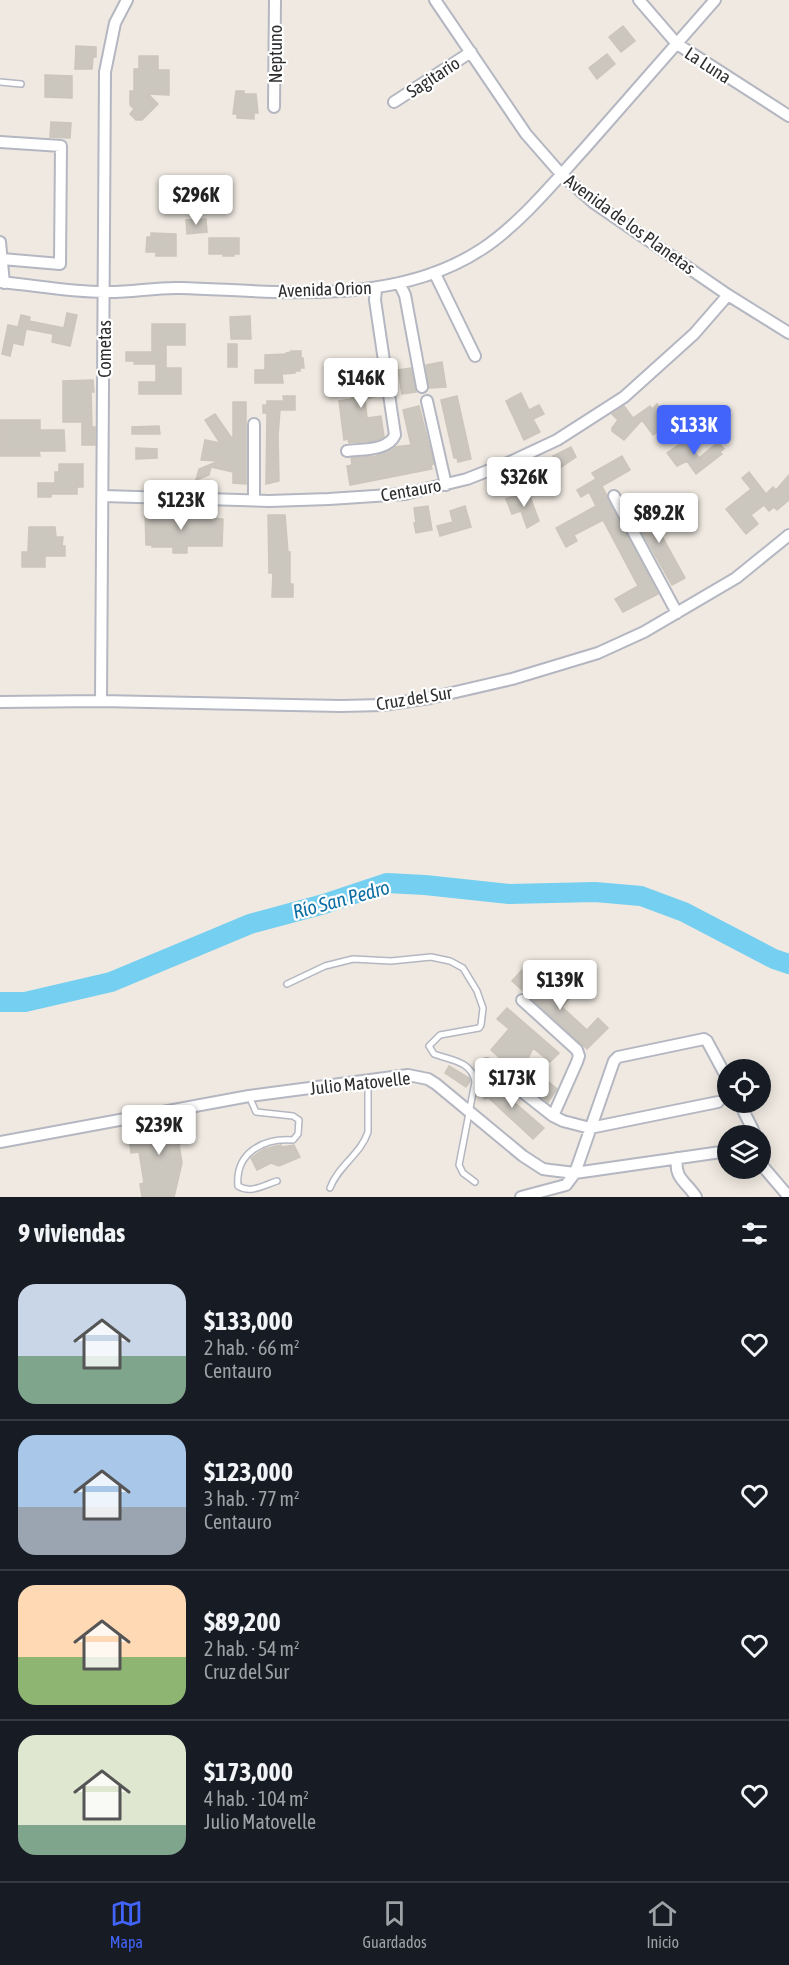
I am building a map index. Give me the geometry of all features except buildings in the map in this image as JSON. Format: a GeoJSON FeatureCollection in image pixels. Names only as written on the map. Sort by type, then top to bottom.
{"type":"FeatureCollection","features":[{"type":"Feature","properties":{"kind":"street","name":"Cometas"},"geometry":{"type":"LineString","coordinates":[[101,701],[105,72],[114,23],[127,0]]}},
{"type":"Feature","properties":{"kind":"street","name":"Neptuno"},"geometry":{"type":"LineString","coordinates":[[274,107],[275,0]]}},
{"type":"Feature","properties":{"kind":"street","name":"Avenida de los Planetas"},"geometry":{"type":"LineString","coordinates":[[435,0],[526,134],[561,174],[594,202],[728,295],[789,333]]}},
{"type":"Feature","properties":{"kind":"street","name":"La Luna"},"geometry":{"type":"LineString","coordinates":[[639,0],[676,44],[789,116]]}},
{"type":"Feature","properties":{"kind":"street","name":"Avenida Orion"},"geometry":{"type":"LineString","coordinates":[[2,282],[104,292],[177,288],[350,291],[376,289],[433,273],[480,250],[502,235],[561,174],[715,0]]}},
{"type":"Feature","properties":{"kind":"street","name":"Sagitario"},"geometry":{"type":"LineString","coordinates":[[394,102],[471,52]]}},
{"type":"Feature","properties":{"kind":"street"},"geometry":{"type":"LineString","coordinates":[[0,142],[61,146],[60,264],[2,259]]}},
{"type":"Feature","properties":{"kind":"street"},"geometry":{"type":"LineString","coordinates":[[0,242],[2,282]]}},
{"type":"Feature","properties":{"kind":"street"},"geometry":{"type":"LineString","coordinates":[[433,273],[438,278],[476,356]]}},
{"type":"Feature","properties":{"kind":"street"},"geometry":{"type":"LineString","coordinates":[[399,284],[405,295],[422,387]]}},
{"type":"Feature","properties":{"kind":"street"},"geometry":{"type":"LineString","coordinates":[[347,451],[384,446],[392,441],[395,435],[375,300],[376,289]]}},
{"type":"Feature","properties":{"kind":"street","name":"Centauro"},"geometry":{"type":"LineString","coordinates":[[104,496],[254,500],[369,497],[405,494],[446,484],[510,462],[557,440],[624,397],[694,334],[728,295]]}},
{"type":"Feature","properties":{"kind":"street"},"geometry":{"type":"LineString","coordinates":[[427,401],[446,484]]}},
{"type":"Feature","properties":{"kind":"street"},"geometry":{"type":"LineString","coordinates":[[254,424],[254,500]]}},
{"type":"Feature","properties":{"kind":"street"},"geometry":{"type":"LineString","coordinates":[[614,496],[677,613]]}},
{"type":"Feature","properties":{"kind":"street","name":"Cruz del Sur"},"geometry":{"type":"LineString","coordinates":[[0,702],[101,701],[341,706],[383,705],[430,698],[512,679],[598,653],[644,632],[736,578],[789,535]]}},
{"type":"Feature","properties":{"kind":"street"},"geometry":{"type":"LineString","coordinates":[[522,1000],[577,1050],[579,1056],[553,1116]]}},
{"type":"Feature","properties":{"kind":"street"},"geometry":{"type":"LineString","coordinates":[[521,1197],[566,1185],[574,1173],[614,1061],[618,1057],[704,1039],[717,1060]]}},
{"type":"Feature","properties":{"kind":"street"},"geometry":{"type":"LineString","coordinates":[[487,1064],[553,1116],[590,1128],[717,1102]]}},
{"type":"Feature","properties":{"kind":"street","name":"Julio Matovelle"},"geometry":{"type":"LineString","coordinates":[[0,1142],[249,1096],[408,1075],[428,1079],[470,1110],[523,1156],[543,1169],[574,1173],[717,1153]]}},
{"type":"Feature","properties":{"kind":"street"},"geometry":{"type":"LineString","coordinates":[[677,1158],[676,1168],[680,1179],[696,1197]]}},
{"type":"Feature","properties":{"kind":"street"},"geometry":{"type":"LineString","coordinates":[[771,1176],[789,1197]]}},
{"type":"Feature","properties":{"kind":"lane"},"geometry":{"type":"LineString","coordinates":[[0,82],[21,84]]}},
{"type":"Feature","properties":{"kind":"lane"},"geometry":{"type":"LineString","coordinates":[[287,984],[325,966],[353,958],[391,961],[431,957],[450,961],[464,968],[473,982],[483,1008],[482,1024],[479,1028],[440,1035],[429,1046],[434,1054],[459,1062],[470,1069],[474,1075],[475,1082],[459,1165],[462,1173],[475,1182]]}},
{"type":"Feature","properties":{"kind":"lane"},"geometry":{"type":"LineString","coordinates":[[330,1188],[340,1168],[366,1139],[368,1080]]}},
{"type":"Feature","properties":{"kind":"lane"},"geometry":{"type":"LineString","coordinates":[[249,1096],[256,1112],[293,1116],[299,1120],[298,1134],[294,1140],[268,1142],[245,1156],[240,1166],[238,1186],[243,1189],[252,1190],[277,1181]]}},
{"type":"Feature","properties":{"kind":"waterway","name":"Río San Pedro"},"geometry":{"type":"LineString","coordinates":[[0,1002],[25,1002],[111,982],[250,924],[324,904],[387,883],[509,894],[595,892],[641,896],[684,912],[774,959],[789,964]]}}]}
